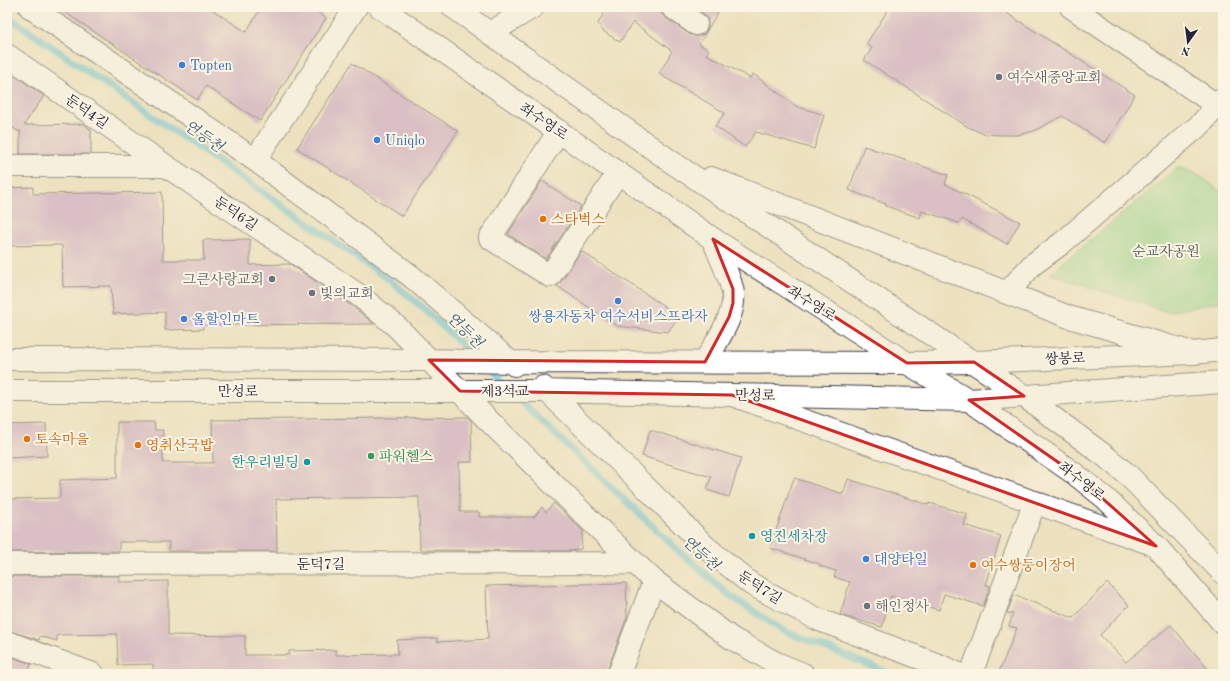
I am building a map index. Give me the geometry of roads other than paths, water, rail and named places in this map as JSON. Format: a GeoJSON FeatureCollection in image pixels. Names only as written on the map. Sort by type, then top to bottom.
{"type":"FeatureCollection","features":[{"type":"Feature","properties":{"kind":"street","name":"둔덕7길"},"geometry":{"type":"LineString","coordinates":[[30,7],[254,160],[411,276],[502,361],[544,392],[706,548],[751,584],[817,619],[959,674]]}},
{"type":"Feature","properties":{"kind":"street"},"geometry":{"type":"LineString","coordinates":[[254,160],[356,7]]}},
{"type":"Feature","properties":{"kind":"street","name":"좌수영로"},"geometry":{"type":"LineString","coordinates":[[380,7],[713,239],[907,363],[969,400],[1081,478],[1105,498],[1156,546],[1223,623]]}},
{"type":"Feature","properties":{"kind":"street"},"geometry":{"type":"LineString","coordinates":[[453,7],[673,163],[1024,396],[1105,456],[1128,475],[1223,573]]}},
{"type":"Feature","properties":{"kind":"street"},"geometry":{"type":"LineString","coordinates":[[490,33],[533,7]]}},
{"type":"Feature","properties":{"kind":"street"},"geometry":{"type":"LineString","coordinates":[[672,7],[696,24]]}},
{"type":"Feature","properties":{"kind":"street"},"geometry":{"type":"LineString","coordinates":[[1007,293],[1032,265],[1062,243],[1200,125],[1220,102],[1071,7]]}},
{"type":"Feature","properties":{"kind":"street","name":"둔덕4길"},"geometry":{"type":"LineString","coordinates":[[7,55],[166,166]]}},
{"type":"Feature","properties":{"kind":"street"},"geometry":{"type":"LineString","coordinates":[[559,131],[490,238],[550,276],[618,173]]}},
{"type":"Feature","properties":{"kind":"street"},"geometry":{"type":"LineString","coordinates":[[673,163],[1069,317],[1193,353]]}},
{"type":"Feature","properties":{"kind":"street"},"geometry":{"type":"LineString","coordinates":[[7,166],[166,166]]}},
{"type":"Feature","properties":{"kind":"street","name":"둔덕6길"},"geometry":{"type":"LineString","coordinates":[[166,166],[360,296],[396,326],[429,360]]}},
{"type":"Feature","properties":{"kind":"street"},"geometry":{"type":"LineString","coordinates":[[705,362],[729,317],[733,303],[732,289],[713,239]]}},
{"type":"Feature","properties":{"kind":"street","name":"쌍봉로"},"geometry":{"type":"LineString","coordinates":[[907,363],[974,362],[1193,353],[1223,350]]}},
{"type":"Feature","properties":{"kind":"street"},"geometry":{"type":"LineString","coordinates":[[7,360],[429,360],[907,363]]}},
{"type":"Feature","properties":{"kind":"street"},"geometry":{"type":"LineString","coordinates":[[429,360],[464,391],[654,581],[730,638],[776,663],[803,674]]}},
{"type":"Feature","properties":{"kind":"street"},"geometry":{"type":"LineString","coordinates":[[969,400],[1223,382]]}},
{"type":"Feature","properties":{"kind":"street","name":"만성로"},"geometry":{"type":"LineString","coordinates":[[7,391],[464,391]]}},
{"type":"Feature","properties":{"kind":"street","name":"제3석교"},"geometry":{"type":"LineString","coordinates":[[464,391],[544,392]]}},
{"type":"Feature","properties":{"kind":"street","name":"만성로"},"geometry":{"type":"LineString","coordinates":[[544,392],[969,400]]}},
{"type":"Feature","properties":{"kind":"street"},"geometry":{"type":"LineString","coordinates":[[732,395],[1156,546]]}},
{"type":"Feature","properties":{"kind":"street"},"geometry":{"type":"LineString","coordinates":[[971,674],[1035,502]]}},
{"type":"Feature","properties":{"kind":"street","name":"둔덕7길"},"geometry":{"type":"LineString","coordinates":[[7,564],[635,563]]}},
{"type":"Feature","properties":{"kind":"street"},"geometry":{"type":"LineString","coordinates":[[619,674],[654,581]]}},
{"type":"Feature","properties":{"kind":"street"},"geometry":{"type":"LineString","coordinates":[[7,642],[93,674]]}},
{"type":"Feature","properties":{"kind":"waterway","name":"연등천"},"geometry":{"type":"LineString","coordinates":[[7,16],[386,277],[422,307],[473,355]]}},
{"type":"Feature","properties":{"kind":"waterway","name":"연등천"},"geometry":{"type":"LineString","coordinates":[[485,367],[505,386]]}},
{"type":"Feature","properties":{"kind":"waterway","name":"연등천"},"geometry":{"type":"LineString","coordinates":[[515,396],[682,554],[728,594],[782,630],[891,674]]}},
{"type":"Feature","properties":{"kind":"place","name":"Topten"},"geometry":{"type":"Point","coordinates":[182,65]}},
{"type":"Feature","properties":{"kind":"place","name":"여수새중앙교회"},"geometry":{"type":"Point","coordinates":[999,77]}},
{"type":"Feature","properties":{"kind":"place","name":"Uniqlo"},"geometry":{"type":"Point","coordinates":[377,140]}},
{"type":"Feature","properties":{"kind":"place","name":"스타벅스"},"geometry":{"type":"Point","coordinates":[543,219]}},
{"type":"Feature","properties":{"kind":"place","name":"그큰사랑교회"},"geometry":{"type":"Point","coordinates":[272,279]}},
{"type":"Feature","properties":{"kind":"place","name":"빛의교회"},"geometry":{"type":"Point","coordinates":[312,293]}},
{"type":"Feature","properties":{"kind":"place","name":"쌍용자동차 여수서비스프라자"},"geometry":{"type":"Point","coordinates":[618,301]}},
{"type":"Feature","properties":{"kind":"place","name":"올할인마트"},"geometry":{"type":"Point","coordinates":[184,319]}},
{"type":"Feature","properties":{"kind":"place","name":"토속마을"},"geometry":{"type":"Point","coordinates":[27,439]}},
{"type":"Feature","properties":{"kind":"place","name":"영취산국밥"},"geometry":{"type":"Point","coordinates":[138,445]}},
{"type":"Feature","properties":{"kind":"place","name":"파워헬스"},"geometry":{"type":"Point","coordinates":[371,456]}},
{"type":"Feature","properties":{"kind":"place","name":"한우리빌딩"},"geometry":{"type":"Point","coordinates":[307,462]}},
{"type":"Feature","properties":{"kind":"place","name":"영진세차장"},"geometry":{"type":"Point","coordinates":[752,536]}},
{"type":"Feature","properties":{"kind":"place","name":"대양타일"},"geometry":{"type":"Point","coordinates":[866,559]}},
{"type":"Feature","properties":{"kind":"place","name":"여수쌍둥이장어"},"geometry":{"type":"Point","coordinates":[973,565]}},
{"type":"Feature","properties":{"kind":"place","name":"해인정사"},"geometry":{"type":"Point","coordinates":[867,606]}},
{"type":"Feature","properties":{"kind":"park label","name":"순교자공원"},"geometry":{"type":"Point","coordinates":[1166,251]}}]}
